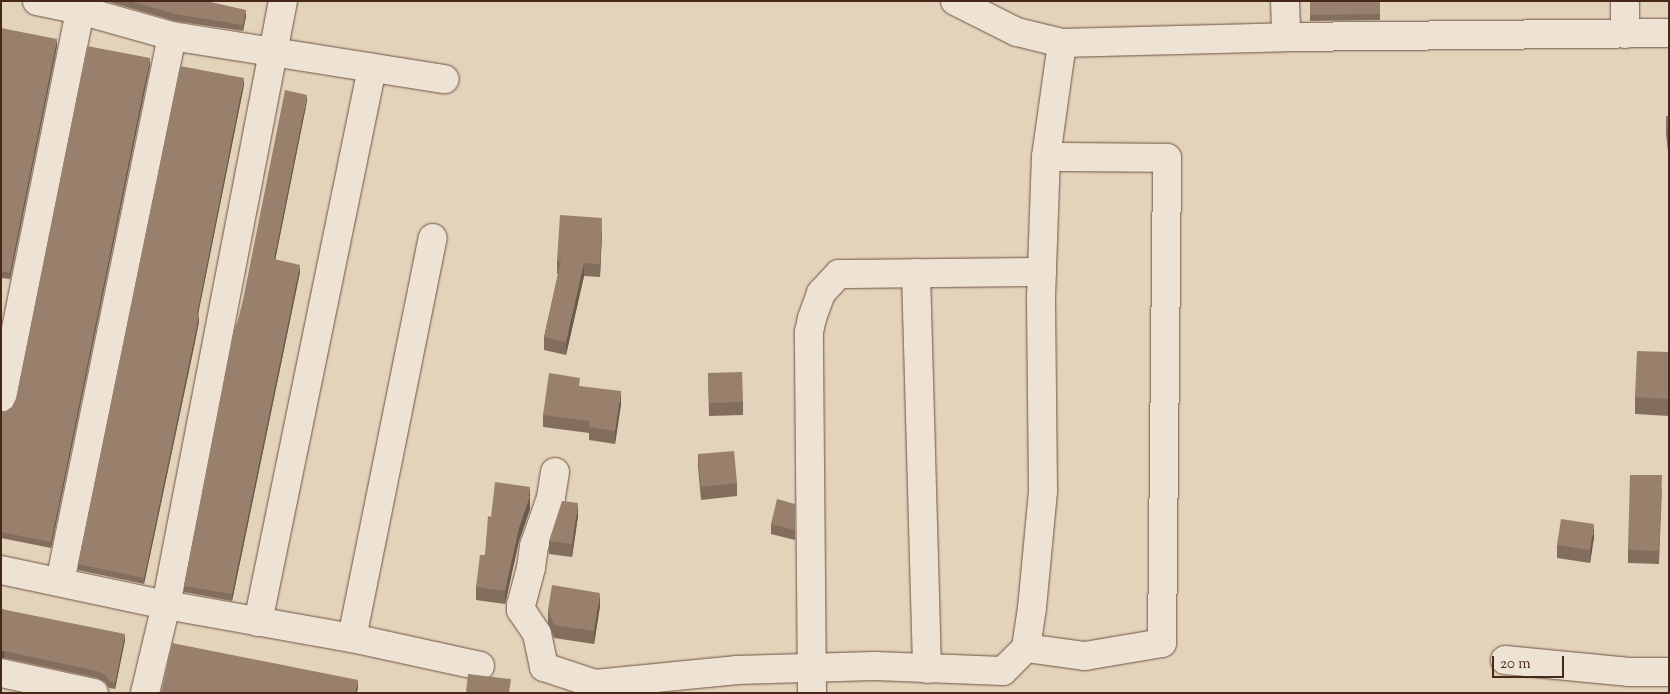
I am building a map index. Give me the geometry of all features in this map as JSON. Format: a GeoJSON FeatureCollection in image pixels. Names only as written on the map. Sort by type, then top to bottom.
{"type":"FeatureCollection","features":[{"type":"Feature","properties":{"kind":"street"},"geometry":{"type":"LineString","coordinates":[[37,1],[80,10],[172,36],[444,79]]}},
{"type":"Feature","properties":{"kind":"street"},"geometry":{"type":"LineString","coordinates":[[145,693],[166,605],[271,52],[283,1]]}},
{"type":"Feature","properties":{"kind":"street"},"geometry":{"type":"LineString","coordinates":[[955,1],[1017,32],[1062,43],[1286,37],[1669,33]]}},
{"type":"Feature","properties":{"kind":"street"},"geometry":{"type":"LineString","coordinates":[[1285,1],[1286,37]]}},
{"type":"Feature","properties":{"kind":"street"},"geometry":{"type":"LineString","coordinates":[[1624,1],[1625,34]]}},
{"type":"Feature","properties":{"kind":"street"},"geometry":{"type":"LineString","coordinates":[[1,402],[12,304],[80,10]]}},
{"type":"Feature","properties":{"kind":"street"},"geometry":{"type":"LineString","coordinates":[[60,582],[172,36]]}},
{"type":"Feature","properties":{"kind":"street"},"geometry":{"type":"LineString","coordinates":[[554,472],[551,498],[534,546],[521,610],[537,634],[544,667],[595,688],[703,682],[811,680],[875,666],[1003,671],[1026,648],[1032,608],[1043,491],[1042,272],[1046,156],[1062,43]]}},
{"type":"Feature","properties":{"kind":"street"},"geometry":{"type":"LineString","coordinates":[[258,622],[372,68]]}},
{"type":"Feature","properties":{"kind":"street"},"geometry":{"type":"LineString","coordinates":[[1026,648],[1085,656],[1162,643],[1167,158],[1046,156]]}},
{"type":"Feature","properties":{"kind":"street"},"geometry":{"type":"LineString","coordinates":[[352,638],[433,238]]}},
{"type":"Feature","properties":{"kind":"street"},"geometry":{"type":"LineString","coordinates":[[811,680],[809,332],[821,294],[839,274],[1042,272]]}},
{"type":"Feature","properties":{"kind":"street"},"geometry":{"type":"LineString","coordinates":[[916,273],[927,668]]}},
{"type":"Feature","properties":{"kind":"street"},"geometry":{"type":"LineString","coordinates":[[1,570],[166,605],[352,638],[480,666]]}},
{"type":"Feature","properties":{"kind":"street"},"geometry":{"type":"LineString","coordinates":[[1505,660],[1629,672],[1669,672]]}},
{"type":"Feature","properties":{"kind":"street"},"geometry":{"type":"LineString","coordinates":[[1,673],[94,693]]}},
{"type":"Feature","properties":{"kind":"building"},"geometry":{"type":"Polygon","coordinates":[[[130,1],[206,1],[246,10],[243,25],[175,14],[130,1]]]}},
{"type":"Feature","properties":{"kind":"building"},"geometry":{"type":"Polygon","coordinates":[[[1310,1],[1380,1],[1380,14],[1310,15],[1310,1]]]}},
{"type":"Feature","properties":{"kind":"building"},"geometry":{"type":"Polygon","coordinates":[[[1,28],[57,39],[10,273],[1,271],[1,28]]]}},
{"type":"Feature","properties":{"kind":"building"},"geometry":{"type":"Polygon","coordinates":[[[87,46],[150,58],[51,542],[1,532],[1,411],[6,411],[12,407],[16,399],[87,46]]]}},
{"type":"Feature","properties":{"kind":"building"},"geometry":{"type":"Polygon","coordinates":[[[180,66],[244,78],[197,314],[199,314],[195,335],[144,578],[78,564],[180,66]]]}},
{"type":"Feature","properties":{"kind":"building"},"geometry":{"type":"Polygon","coordinates":[[[285,90],[307,95],[274,259],[300,265],[232,594],[184,586],[235,324],[237,324],[243,300],[285,90]]]}},
{"type":"Feature","properties":{"kind":"building"},"geometry":{"type":"Polygon","coordinates":[[[1666,116],[1669,116],[1669,142],[1666,116]]]}},
{"type":"Feature","properties":{"kind":"building"},"geometry":{"type":"Polygon","coordinates":[[[560,215],[602,218],[600,264],[584,263],[566,342],[544,337],[561,261],[557,261],[560,215]]]}},
{"type":"Feature","properties":{"kind":"building"},"geometry":{"type":"Polygon","coordinates":[[[1637,351],[1669,352],[1669,399],[1635,397],[1637,351]]]}},
{"type":"Feature","properties":{"kind":"building"},"geometry":{"type":"Polygon","coordinates":[[[742,372],[743,402],[709,403],[708,373],[742,372]]]}},
{"type":"Feature","properties":{"kind":"building"},"geometry":{"type":"Polygon","coordinates":[[[549,373],[580,378],[579,386],[621,391],[615,431],[589,427],[590,421],[543,415],[549,373]]]}},
{"type":"Feature","properties":{"kind":"building"},"geometry":{"type":"Polygon","coordinates":[[[734,451],[737,483],[701,487],[698,454],[734,451]]]}},
{"type":"Feature","properties":{"kind":"building"},"geometry":{"type":"Polygon","coordinates":[[[1630,475],[1662,475],[1659,551],[1628,550],[1630,475]]]}},
{"type":"Feature","properties":{"kind":"building"},"geometry":{"type":"Polygon","coordinates":[[[495,482],[530,487],[528,496],[530,496],[519,528],[505,591],[476,587],[480,555],[485,555],[488,516],[491,517],[495,482]]]}},
{"type":"Feature","properties":{"kind":"building"},"geometry":{"type":"Polygon","coordinates":[[[777,499],[795,504],[795,530],[771,524],[777,499]]]}},
{"type":"Feature","properties":{"kind":"building"},"geometry":{"type":"Polygon","coordinates":[[[562,501],[578,503],[572,544],[549,541],[562,501]]]}},
{"type":"Feature","properties":{"kind":"building"},"geometry":{"type":"Polygon","coordinates":[[[1561,519],[1594,524],[1590,550],[1557,545],[1561,519]]]}},
{"type":"Feature","properties":{"kind":"building"},"geometry":{"type":"Polygon","coordinates":[[[552,585],[600,593],[594,631],[554,625],[548,610],[552,585]]]}},
{"type":"Feature","properties":{"kind":"building"},"geometry":{"type":"Polygon","coordinates":[[[1,609],[125,634],[115,683],[109,681],[105,675],[97,671],[4,651],[1,652],[1,609]]]}},
{"type":"Feature","properties":{"kind":"building"},"geometry":{"type":"Polygon","coordinates":[[[172,643],[358,680],[355,693],[161,693],[172,643]]]}},
{"type":"Feature","properties":{"kind":"building"},"geometry":{"type":"Polygon","coordinates":[[[468,674],[511,679],[509,693],[466,693],[468,674]]]}}]}
